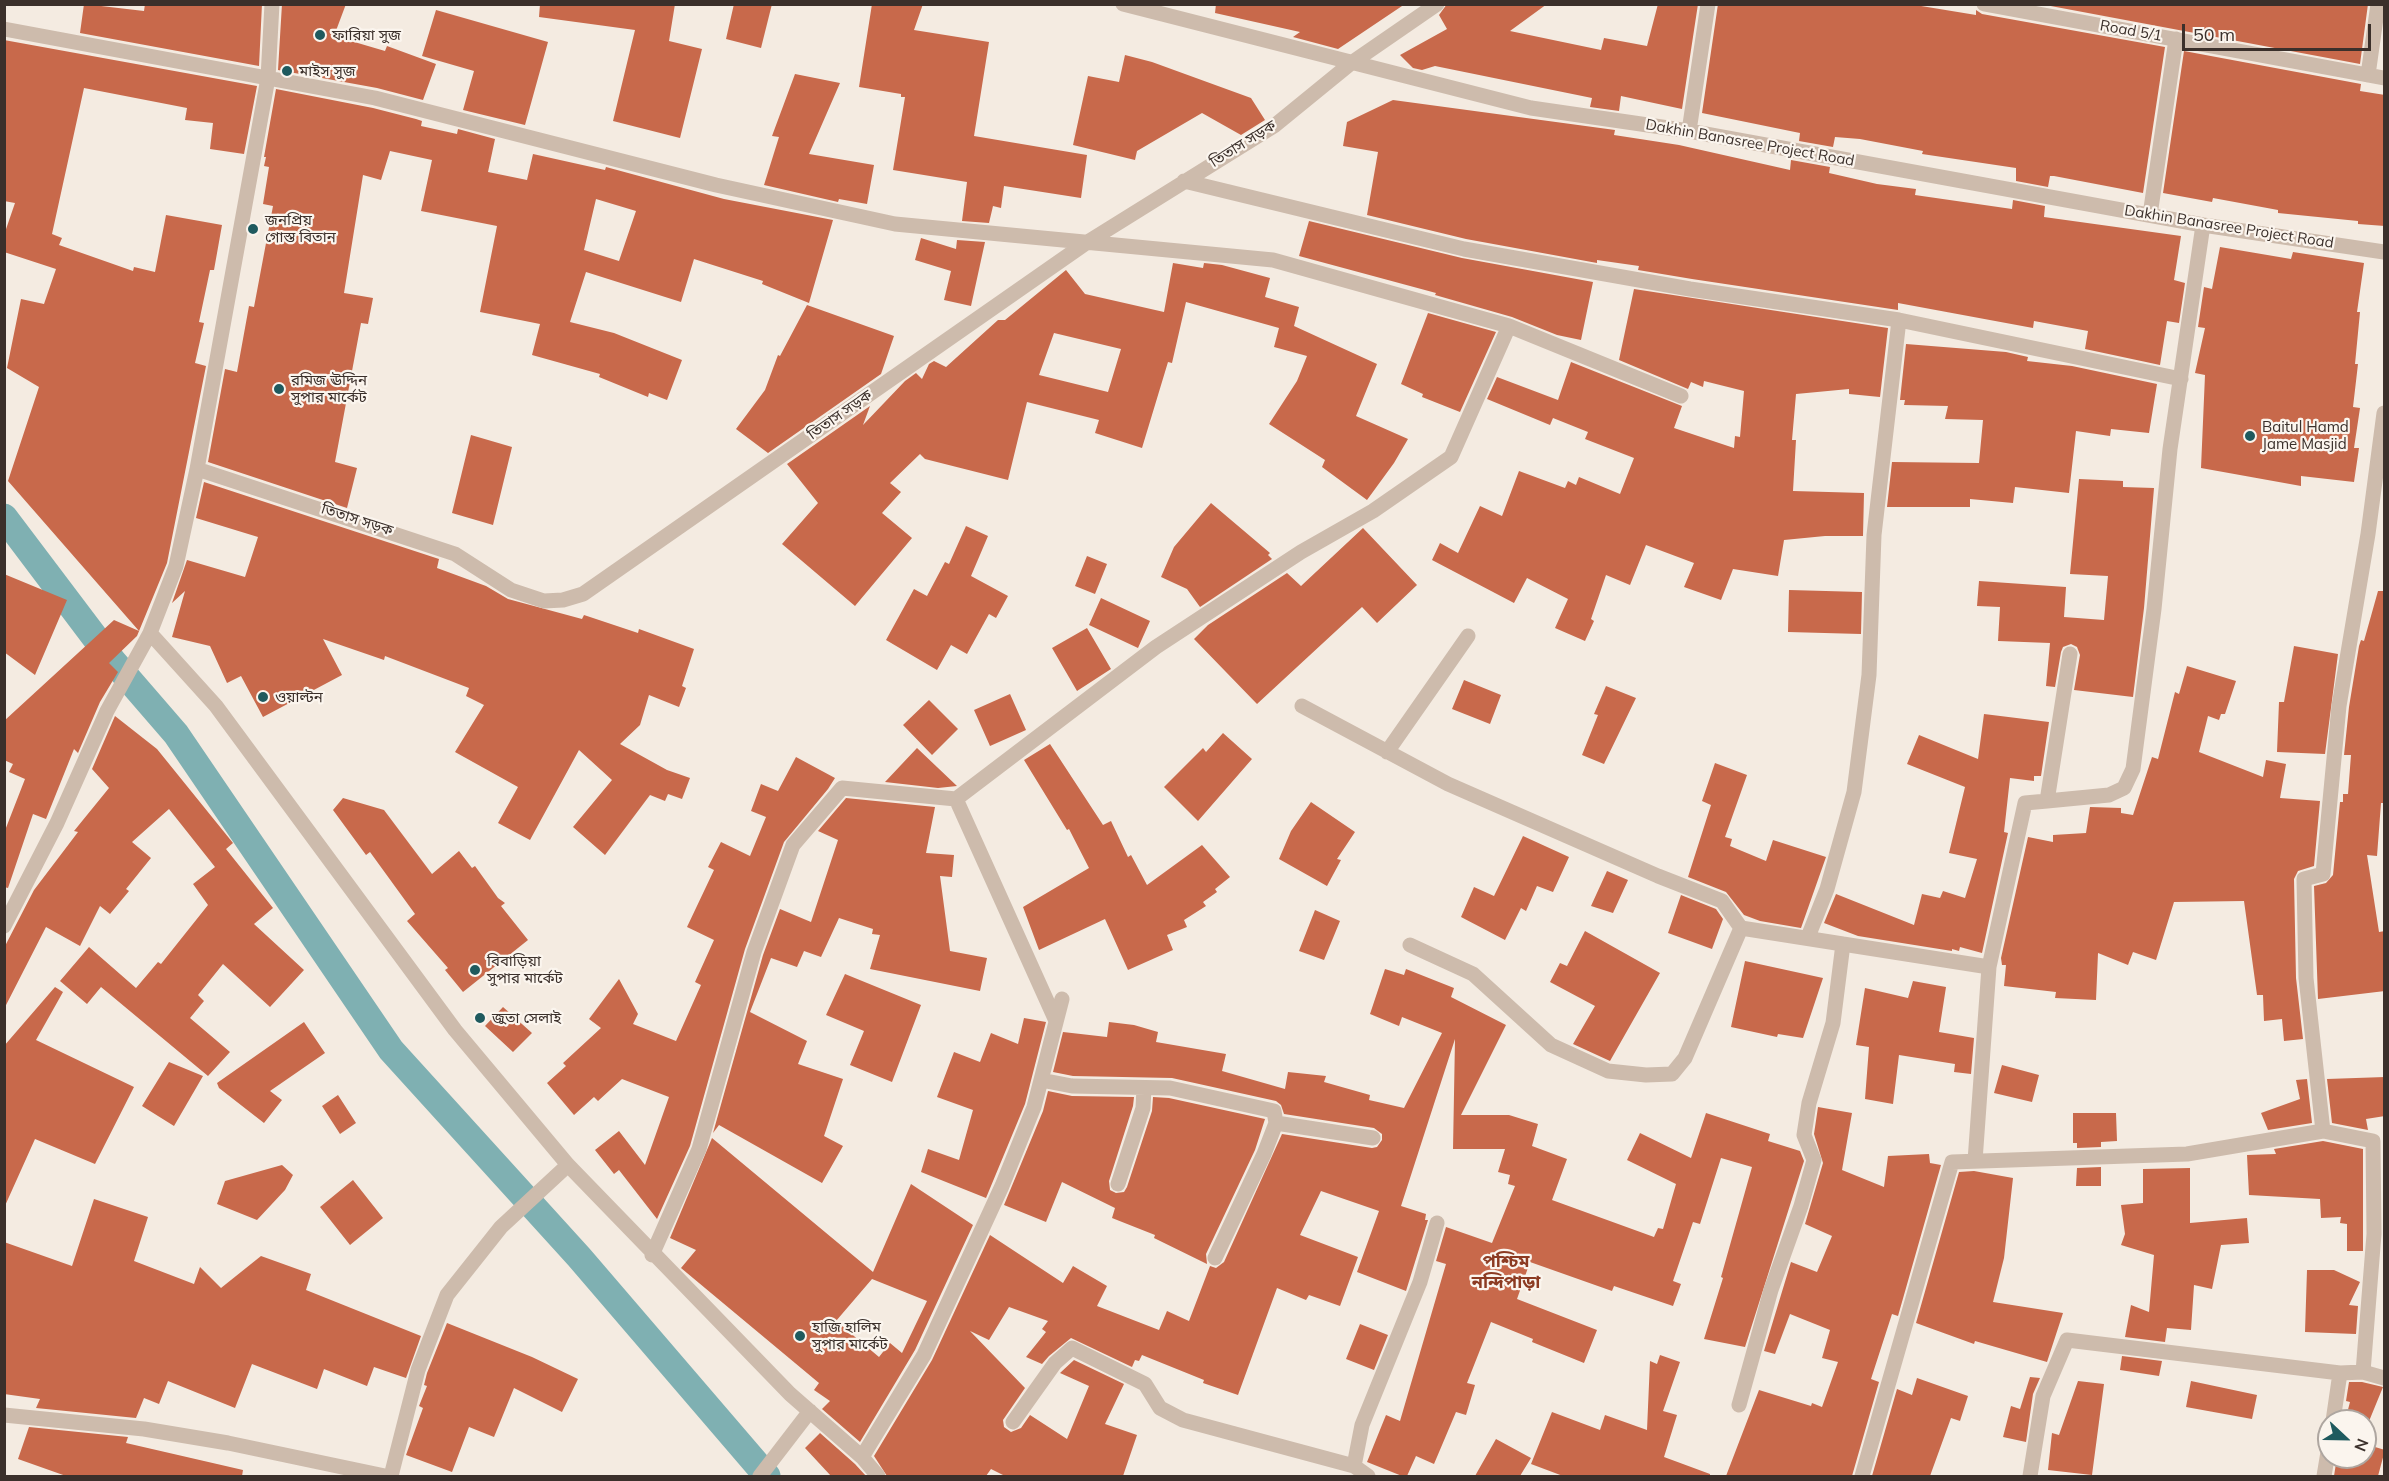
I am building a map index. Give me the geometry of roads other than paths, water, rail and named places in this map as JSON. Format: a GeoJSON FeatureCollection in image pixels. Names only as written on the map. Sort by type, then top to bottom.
{"type":"FeatureCollection","features":[{"type":"Feature","properties":{"kind":"street"},"geometry":{"type":"LineString","coordinates":[[7,918],[57,823],[107,711],[150,633],[176,566],[197,469],[268,78],[272,4]]}},
{"type":"Feature","properties":{"kind":"street","name":"Dakhin Banasree Project Road"},"geometry":{"type":"LineString","coordinates":[[1123,4],[1350,64],[1531,108],[1689,131],[2204,225],[2385,252]]}},
{"type":"Feature","properties":{"kind":"street","name":"তিতাস সড়ক"},"geometry":{"type":"LineString","coordinates":[[197,469],[455,554],[511,590],[544,601],[563,600],[583,594],[1086,243],[1274,126],[1350,64],[1437,4]]}},
{"type":"Feature","properties":{"kind":"street"},"geometry":{"type":"LineString","coordinates":[[1689,131],[1708,4]]}},
{"type":"Feature","properties":{"kind":"street","name":"Road 5/1"},"geometry":{"type":"LineString","coordinates":[[1984,4],[2029,8],[2176,39],[2385,78]]}},
{"type":"Feature","properties":{"kind":"street"},"geometry":{"type":"LineString","coordinates":[[2368,75],[2378,4]]}},
{"type":"Feature","properties":{"kind":"street"},"geometry":{"type":"LineString","coordinates":[[4,29],[418,108],[716,185],[895,224],[1273,260],[1509,326],[1681,396]]}},
{"type":"Feature","properties":{"kind":"street"},"geometry":{"type":"LineString","coordinates":[[2150,215],[2176,39]]}},
{"type":"Feature","properties":{"kind":"street"},"geometry":{"type":"LineString","coordinates":[[1184,181],[1464,249],[1690,289],[1899,320],[2181,379]]}},
{"type":"Feature","properties":{"kind":"street"},"geometry":{"type":"LineString","coordinates":[[1975,1161],[1989,967],[2025,803],[2109,795],[2124,788],[2133,769],[2154,609],[2170,449],[2204,225]]}},
{"type":"Feature","properties":{"kind":"street"},"geometry":{"type":"LineString","coordinates":[[1808,937],[1827,889],[1854,792],[1869,675],[1874,535],[1899,320]]}},
{"type":"Feature","properties":{"kind":"street"},"geometry":{"type":"LineString","coordinates":[[652,1255],[699,1149],[754,952],[794,845],[838,790],[842,788],[956,799],[1156,647],[1301,552],[1373,511],[1451,457],[1509,326]]}},
{"type":"Feature","properties":{"kind":"street"},"geometry":{"type":"LineString","coordinates":[[2323,1131],[2306,978],[2304,879],[2323,874],[2339,706],[2368,534],[2385,413]]}},
{"type":"Feature","properties":{"kind":"street"},"geometry":{"type":"LineString","coordinates":[[150,633],[216,706],[455,1030],[568,1165],[652,1255],[810,1411],[862,1457],[878,1476]]}},
{"type":"Feature","properties":{"kind":"street"},"geometry":{"type":"LineString","coordinates":[[1387,752],[1468,636]]}},
{"type":"Feature","properties":{"kind":"street"},"geometry":{"type":"LineString","coordinates":[[2047,801],[2070,654]]}},
{"type":"Feature","properties":{"kind":"street"},"geometry":{"type":"LineString","coordinates":[[1302,706],[1448,784],[1658,876],[1722,901],[1741,928],[1989,967]]}},
{"type":"Feature","properties":{"kind":"street"},"geometry":{"type":"LineString","coordinates":[[956,799],[1056,1021]]}},
{"type":"Feature","properties":{"kind":"street"},"geometry":{"type":"LineString","coordinates":[[1410,945],[1473,974],[1551,1045],[1608,1071],[1646,1075],[1672,1074],[1685,1058],[1741,928]]}},
{"type":"Feature","properties":{"kind":"street"},"geometry":{"type":"LineString","coordinates":[[1739,1405],[1771,1290],[1802,1206],[1814,1160],[1804,1136],[1809,1103],[1833,1023],[1843,944]]}},
{"type":"Feature","properties":{"kind":"street"},"geometry":{"type":"LineString","coordinates":[[862,1457],[924,1355],[1002,1186],[1034,1107],[1062,999]]}},
{"type":"Feature","properties":{"kind":"street"},"geometry":{"type":"LineString","coordinates":[[1041,1080],[1072,1086],[1170,1088],[1274,1111],[1276,1123],[1264,1154],[1215,1258]]}},
{"type":"Feature","properties":{"kind":"street"},"geometry":{"type":"LineString","coordinates":[[1118,1184],[1143,1108],[1144,1088]]}},
{"type":"Feature","properties":{"kind":"street"},"geometry":{"type":"LineString","coordinates":[[1276,1123],[1373,1138]]}},
{"type":"Feature","properties":{"kind":"street"},"geometry":{"type":"LineString","coordinates":[[1862,1476],[1952,1162],[2187,1154],[2323,1131],[2373,1141],[2379,1233],[2363,1372]]}},
{"type":"Feature","properties":{"kind":"street"},"geometry":{"type":"LineString","coordinates":[[391,1476],[418,1370],[447,1295],[501,1227],[568,1165]]}},
{"type":"Feature","properties":{"kind":"street"},"geometry":{"type":"LineString","coordinates":[[1354,1466],[1362,1425],[1420,1282],[1437,1223]]}},
{"type":"Feature","properties":{"kind":"street"},"geometry":{"type":"LineString","coordinates":[[2030,1476],[2043,1396],[2067,1340],[2340,1373],[2363,1372],[2385,1378]]}},
{"type":"Feature","properties":{"kind":"street"},"geometry":{"type":"LineString","coordinates":[[1013,1422],[1055,1363],[1072,1348],[1145,1384],[1160,1408],[1183,1420],[1354,1466],[1368,1476]]}},
{"type":"Feature","properties":{"kind":"street"},"geometry":{"type":"LineString","coordinates":[[2335,1409],[2340,1373]]}},
{"type":"Feature","properties":{"kind":"street"},"geometry":{"type":"LineString","coordinates":[[760,1476],[810,1411]]}},
{"type":"Feature","properties":{"kind":"street"},"geometry":{"type":"LineString","coordinates":[[4,1415],[144,1429],[228,1443],[386,1476]]}},
{"type":"Feature","properties":{"kind":"waterway"},"geometry":{"type":"LineString","coordinates":[[4,517],[112,660],[176,734],[391,1050],[579,1257],[767,1476]]}},
{"type":"Feature","properties":{"kind":"place","name":"ফারিয়া সুজ"},"geometry":{"type":"Point","coordinates":[320,35]}},
{"type":"Feature","properties":{"kind":"place","name":"মাইস সুজ"},"geometry":{"type":"Point","coordinates":[287,71]}},
{"type":"Feature","properties":{"kind":"place","name":"জনপ্রিয় গোস্ত বিতান"},"geometry":{"type":"Point","coordinates":[253,229]}},
{"type":"Feature","properties":{"kind":"place","name":"রমিজ ঊদ্দিন সুপার মার্কেট"},"geometry":{"type":"Point","coordinates":[279,389]}},
{"type":"Feature","properties":{"kind":"place","name":"Baitul Hamd Jame Masjid"},"geometry":{"type":"Point","coordinates":[2250,436]}},
{"type":"Feature","properties":{"kind":"place","name":"ওয়াল্টন"},"geometry":{"type":"Point","coordinates":[263,697]}},
{"type":"Feature","properties":{"kind":"place","name":"বিবাড়িয়া সুপার মার্কেট"},"geometry":{"type":"Point","coordinates":[475,970]}},
{"type":"Feature","properties":{"kind":"place","name":"জুতা সেলাই"},"geometry":{"type":"Point","coordinates":[480,1018]}},
{"type":"Feature","properties":{"kind":"place","name":"হাজি হালিম সুপার মার্কেট"},"geometry":{"type":"Point","coordinates":[800,1336]}},
{"type":"Feature","properties":{"kind":"district","name":"পশ্চিম নন্দিপাড়া"},"geometry":{"type":"Point","coordinates":[1506,1272]}}]}
